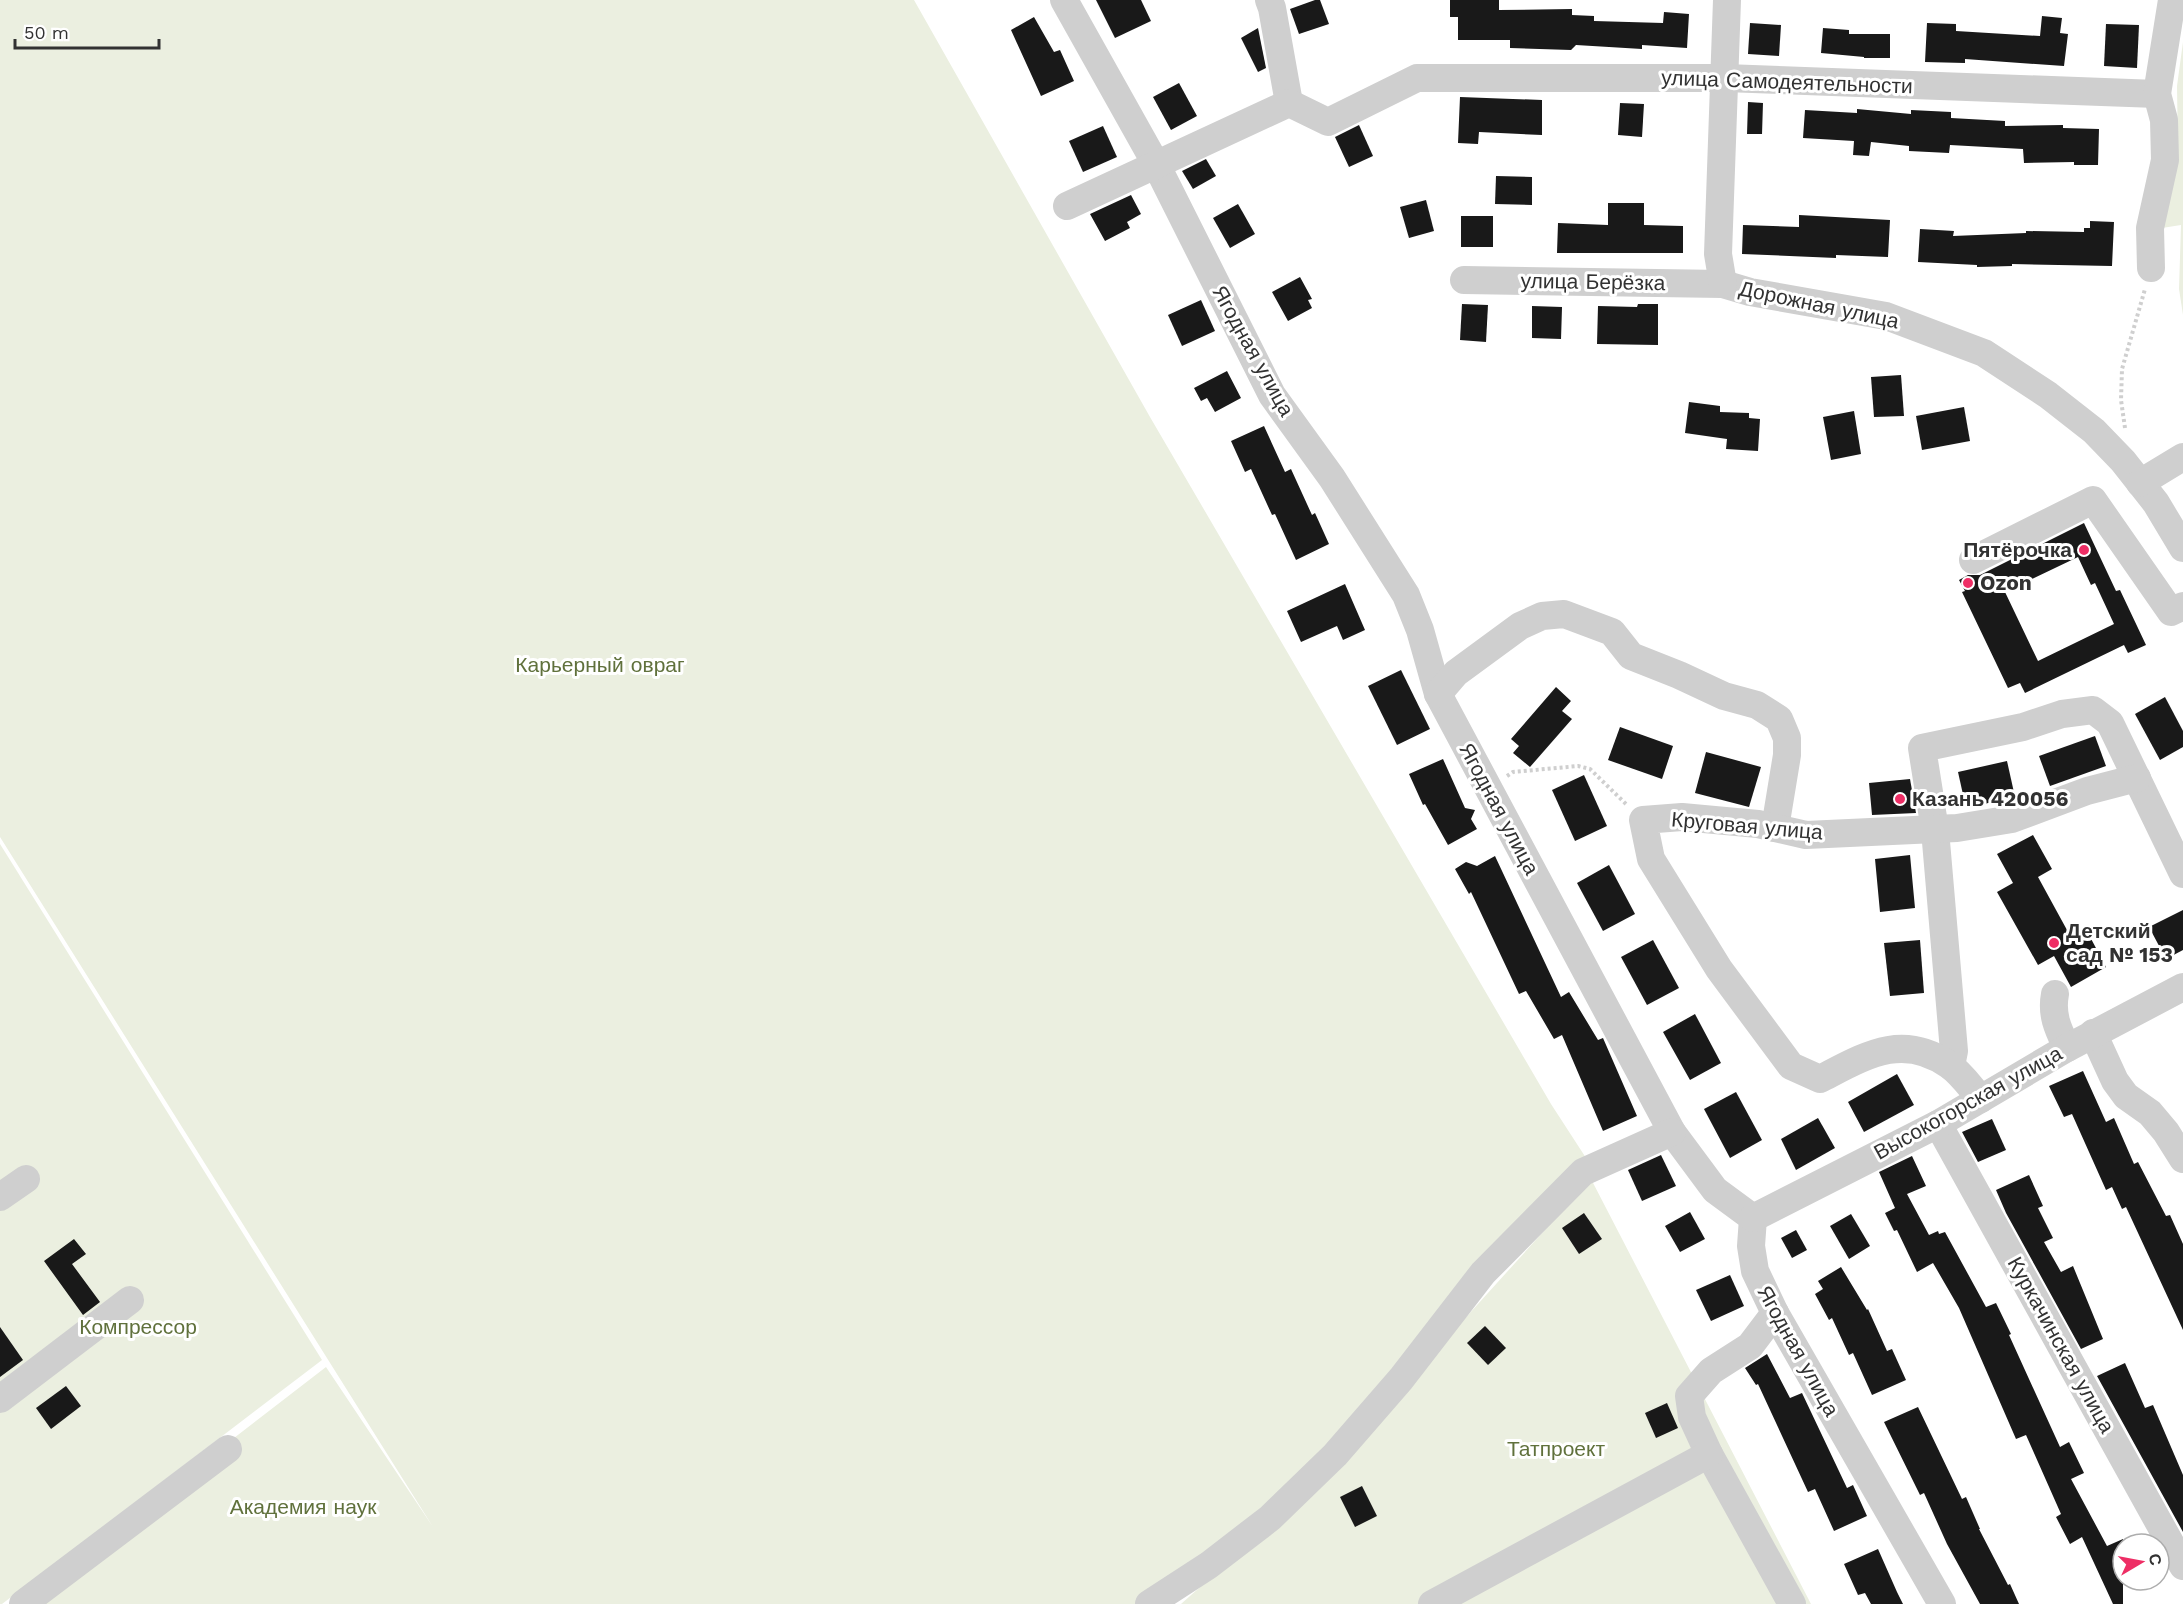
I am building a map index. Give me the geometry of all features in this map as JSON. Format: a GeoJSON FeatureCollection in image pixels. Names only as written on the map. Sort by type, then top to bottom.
{"type":"FeatureCollection","features":[{"type":"Feature","properties":{"kind":"street","name":"Ягодная улица"},"geometry":{"type":"LineString","coordinates":[[1064,0],[1157,166],[1272,395],[1332,478],[1406,595],[1420,630],[1438,694],[1672,1132],[1715,1191],[1753,1218],[1751,1246],[1755,1271],[1775,1313],[1942,1604]]}},
{"type":"Feature","properties":{"kind":"street"},"geometry":{"type":"LineString","coordinates":[[1066,206],[1157,166],[1289,103],[1269,0]]}},
{"type":"Feature","properties":{"kind":"street","name":"Дорожная улица"},"geometry":{"type":"LineString","coordinates":[[1727,0],[1718,254],[1723,284],[1750,292],[1886,316],[1984,353],[2048,395],[2094,431],[2123,461],[2156,503],[2183,548]]}},
{"type":"Feature","properties":{"kind":"street"},"geometry":{"type":"LineString","coordinates":[[2151,268],[2150,228],[2174,164],[2157,94],[2172,0]]}},
{"type":"Feature","properties":{"kind":"street","name":"улица Самодеятельности"},"geometry":{"type":"LineString","coordinates":[[1289,103],[1328,122],[1416,78],[1725,78],[2157,94]]}},
{"type":"Feature","properties":{"kind":"street","name":"улица Берёзка"},"geometry":{"type":"LineString","coordinates":[[1464,280],[1723,284]]}},
{"type":"Feature","properties":{"kind":"street"},"geometry":{"type":"LineString","coordinates":[[2140,483],[2183,458]]}},
{"type":"Feature","properties":{"kind":"street"},"geometry":{"type":"LineString","coordinates":[[1973,560],[2093,500],[2171,612],[2183,606]]}},
{"type":"Feature","properties":{"kind":"street"},"geometry":{"type":"LineString","coordinates":[[1438,694],[1456,673],[1520,626],[1542,616],[1564,614],[1612,632],[1630,656],[1724,696],[1757,705],[1779,719],[1787,738],[1775,828]]}},
{"type":"Feature","properties":{"kind":"street"},"geometry":{"type":"LineString","coordinates":[[1951,1066],[1954,1051],[1935,830],[1922,748],[2024,727],[2062,714],[2094,710],[2110,723],[2183,874]]}},
{"type":"Feature","properties":{"kind":"street","name":"Круговая улица"},"geometry":{"type":"LineString","coordinates":[[1981,1099],[1951,1066],[1923,1050],[1899,1048],[1863,1057],[1820,1079],[1791,1066],[1719,969],[1651,859],[1643,820],[1682,817],[1758,824],[1806,835],[1935,830],[2012,819],[2087,791],[2137,778]]}},
{"type":"Feature","properties":{"kind":"street","name":"Высокогорская улица"},"geometry":{"type":"LineString","coordinates":[[1753,1218],[1938,1124],[2067,1048],[2183,987]]}},
{"type":"Feature","properties":{"kind":"street"},"geometry":{"type":"LineString","coordinates":[[2055,994],[2052,1008],[2056,1025],[2067,1048]]}},
{"type":"Feature","properties":{"kind":"street"},"geometry":{"type":"LineString","coordinates":[[2093,1034],[2115,1081],[2126,1096],[2150,1113],[2166,1132],[2183,1159]]}},
{"type":"Feature","properties":{"kind":"street","name":"Куркачинская улица"},"geometry":{"type":"LineString","coordinates":[[1938,1124],[2183,1566]]}},
{"type":"Feature","properties":{"kind":"street"},"geometry":{"type":"LineString","coordinates":[[1149,1604],[1209,1565],[1270,1518],[1335,1455],[1401,1379],[1483,1273],[1583,1172],[1672,1132]]}},
{"type":"Feature","properties":{"kind":"street"},"geometry":{"type":"LineString","coordinates":[[0,1197],[26,1179]]}},
{"type":"Feature","properties":{"kind":"street"},"geometry":{"type":"LineString","coordinates":[[0,1399],[130,1300]]}},
{"type":"Feature","properties":{"kind":"street"},"geometry":{"type":"LineString","coordinates":[[1775,1313],[1750,1346],[1711,1371],[1689,1396],[1692,1417],[1709,1454],[1792,1604]]}},
{"type":"Feature","properties":{"kind":"street"},"geometry":{"type":"LineString","coordinates":[[23,1604],[228,1449]]}},
{"type":"Feature","properties":{"kind":"street"},"geometry":{"type":"LineString","coordinates":[[1432,1604],[1709,1454]]}},
{"type":"Feature","properties":{"kind":"path"},"geometry":{"type":"LineString","coordinates":[[2126,434],[2121,400],[2122,369],[2151,268]]}},
{"type":"Feature","properties":{"kind":"path"},"geometry":{"type":"LineString","coordinates":[[1486,787],[1513,772],[1578,766],[1590,769],[1643,820]]}},
{"type":"Feature","properties":{"kind":"green space","name":"Карьерный овраг"},"geometry":{"type":"Polygon","coordinates":[[[0,0],[914,0],[1150,417],[1551,1104],[1588,1161],[1270,1512],[1141,1604],[19,1604],[326,1367],[433,1527],[0,837],[0,0]]]}},
{"type":"Feature","properties":{"kind":"green space"},"geometry":{"type":"Polygon","coordinates":[[[2183,42],[2183,315],[2179,289],[2181,225],[2162,228],[2178,153],[2177,86],[2183,42]]]}},
{"type":"Feature","properties":{"kind":"green space","name":"Компрессор"},"geometry":{"type":"Polygon","coordinates":[[[0,844],[322,1360],[2,1604],[0,1604],[0,844]]]}},
{"type":"Feature","properties":{"kind":"green space","name":"Татпроект"},"geometry":{"type":"Polygon","coordinates":[[[1591,1179],[1811,1604],[1181,1604],[1334,1468],[1591,1179]]]}},
{"type":"Feature","properties":{"kind":"building"},"geometry":{"type":"Polygon","coordinates":[[[1096,0],[1141,0],[1151,21],[1115,38],[1096,0]]]}},
{"type":"Feature","properties":{"kind":"building"},"geometry":{"type":"Polygon","coordinates":[[[1320,0],[1329,24],[1299,34],[1290,9],[1320,0]]]}},
{"type":"Feature","properties":{"kind":"building"},"geometry":{"type":"Polygon","coordinates":[[[1450,0],[1499,0],[1499,10],[1572,9],[1572,15],[1594,16],[1594,21],[1663,23],[1664,12],[1689,14],[1687,48],[1642,45],[1642,49],[1576,45],[1571,50],[1510,48],[1510,40],[1458,40],[1458,17],[1450,17],[1450,0]]]}},
{"type":"Feature","properties":{"kind":"building"},"geometry":{"type":"Polygon","coordinates":[[[2042,16],[2062,18],[2060,33],[2068,34],[2064,66],[1965,59],[1965,63],[1925,62],[1927,23],[1956,24],[1956,31],[2040,36],[2042,16]]]}},
{"type":"Feature","properties":{"kind":"building"},"geometry":{"type":"Polygon","coordinates":[[[1034,17],[1054,52],[1060,50],[1074,81],[1041,96],[1011,30],[1034,17]]]}},
{"type":"Feature","properties":{"kind":"building"},"geometry":{"type":"Polygon","coordinates":[[[1750,23],[1781,25],[1779,56],[1748,54],[1750,23]]]}},
{"type":"Feature","properties":{"kind":"building"},"geometry":{"type":"Polygon","coordinates":[[[2106,24],[2139,25],[2137,68],[2104,66],[2106,24]]]}},
{"type":"Feature","properties":{"kind":"building"},"geometry":{"type":"Polygon","coordinates":[[[1258,28],[1266,68],[1258,72],[1241,38],[1258,28]]]}},
{"type":"Feature","properties":{"kind":"building"},"geometry":{"type":"Polygon","coordinates":[[[1823,28],[1849,30],[1849,34],[1890,34],[1890,58],[1864,58],[1821,53],[1823,28]]]}},
{"type":"Feature","properties":{"kind":"building"},"geometry":{"type":"Polygon","coordinates":[[[1179,83],[1197,116],[1171,130],[1153,97],[1179,83]]]}},
{"type":"Feature","properties":{"kind":"building"},"geometry":{"type":"Polygon","coordinates":[[[1460,97],[1542,100],[1542,135],[1479,132],[1478,144],[1458,143],[1460,97]]]}},
{"type":"Feature","properties":{"kind":"building"},"geometry":{"type":"Polygon","coordinates":[[[1748,102],[1763,103],[1762,134],[1747,134],[1748,102]]]}},
{"type":"Feature","properties":{"kind":"building"},"geometry":{"type":"Polygon","coordinates":[[[1620,103],[1644,104],[1642,137],[1618,135],[1620,103]]]}},
{"type":"Feature","properties":{"kind":"building"},"geometry":{"type":"Polygon","coordinates":[[[1857,109],[1911,114],[1911,110],[1951,112],[1951,118],[2005,121],[2005,126],[2063,125],[2063,128],[2099,129],[2098,165],[2074,165],[2074,162],[2024,163],[2023,149],[1950,145],[1949,153],[1909,151],[1909,146],[1871,142],[1869,156],[1853,155],[1854,141],[1803,138],[1805,110],[1857,113],[1857,109]]]}},
{"type":"Feature","properties":{"kind":"building"},"geometry":{"type":"Polygon","coordinates":[[[1359,125],[1373,156],[1349,167],[1335,137],[1359,125]]]}},
{"type":"Feature","properties":{"kind":"building"},"geometry":{"type":"Polygon","coordinates":[[[1103,126],[1117,157],[1083,172],[1069,141],[1103,126]]]}},
{"type":"Feature","properties":{"kind":"building"},"geometry":{"type":"Polygon","coordinates":[[[1206,159],[1216,176],[1193,189],[1182,171],[1206,159]]]}},
{"type":"Feature","properties":{"kind":"building"},"geometry":{"type":"Polygon","coordinates":[[[1496,176],[1532,177],[1532,205],[1495,204],[1496,176]]]}},
{"type":"Feature","properties":{"kind":"building"},"geometry":{"type":"Polygon","coordinates":[[[1131,195],[1141,214],[1127,222],[1130,228],[1105,241],[1090,214],[1131,195]]]}},
{"type":"Feature","properties":{"kind":"building"},"geometry":{"type":"Polygon","coordinates":[[[1426,200],[1434,231],[1409,238],[1400,207],[1426,200]]]}},
{"type":"Feature","properties":{"kind":"building"},"geometry":{"type":"Polygon","coordinates":[[[1608,203],[1644,203],[1644,225],[1683,226],[1683,253],[1557,253],[1558,223],[1608,225],[1608,203]]]}},
{"type":"Feature","properties":{"kind":"building"},"geometry":{"type":"Polygon","coordinates":[[[1238,204],[1255,234],[1230,248],[1213,218],[1238,204]]]}},
{"type":"Feature","properties":{"kind":"building"},"geometry":{"type":"Polygon","coordinates":[[[1799,215],[1890,220],[1888,257],[1836,255],[1836,258],[1742,254],[1743,225],[1799,227],[1799,215]]]}},
{"type":"Feature","properties":{"kind":"building"},"geometry":{"type":"Polygon","coordinates":[[[1461,216],[1493,216],[1493,247],[1461,247],[1461,216]]]}},
{"type":"Feature","properties":{"kind":"building"},"geometry":{"type":"Polygon","coordinates":[[[2090,221],[2114,222],[2112,266],[2012,264],[2012,266],[1977,267],[1977,265],[1918,262],[1920,229],[1954,231],[1953,236],[2026,233],[2026,231],[2084,232],[2084,228],[2090,228],[2090,221]]]}},
{"type":"Feature","properties":{"kind":"building"},"geometry":{"type":"Polygon","coordinates":[[[1300,277],[1312,299],[1308,300],[1312,308],[1288,321],[1272,292],[1300,277]]]}},
{"type":"Feature","properties":{"kind":"building"},"geometry":{"type":"Polygon","coordinates":[[[1201,300],[1215,331],[1182,346],[1168,315],[1201,300]]]}},
{"type":"Feature","properties":{"kind":"building"},"geometry":{"type":"Polygon","coordinates":[[[1462,304],[1488,305],[1486,342],[1460,340],[1462,304]]]}},
{"type":"Feature","properties":{"kind":"building"},"geometry":{"type":"Polygon","coordinates":[[[1638,304],[1658,304],[1658,345],[1597,344],[1598,306],[1637,307],[1638,304]]]}},
{"type":"Feature","properties":{"kind":"building"},"geometry":{"type":"Polygon","coordinates":[[[1532,306],[1562,307],[1561,339],[1532,338],[1532,306]]]}},
{"type":"Feature","properties":{"kind":"building"},"geometry":{"type":"Polygon","coordinates":[[[1227,371],[1241,398],[1215,412],[1207,398],[1201,401],[1194,388],[1227,371]]]}},
{"type":"Feature","properties":{"kind":"building"},"geometry":{"type":"Polygon","coordinates":[[[1901,375],[1904,416],[1874,417],[1871,377],[1901,375]]]}},
{"type":"Feature","properties":{"kind":"building"},"geometry":{"type":"Polygon","coordinates":[[[1689,402],[1720,406],[1720,412],[1749,413],[1749,418],[1760,419],[1758,451],[1726,449],[1727,439],[1685,433],[1689,402]]]}},
{"type":"Feature","properties":{"kind":"building"},"geometry":{"type":"Polygon","coordinates":[[[1964,407],[1970,441],[1922,450],[1916,416],[1964,407]]]}},
{"type":"Feature","properties":{"kind":"building"},"geometry":{"type":"Polygon","coordinates":[[[1854,411],[1861,454],[1831,460],[1823,417],[1854,411]]]}},
{"type":"Feature","properties":{"kind":"building"},"geometry":{"type":"Polygon","coordinates":[[[1264,426],[1285,472],[1291,469],[1312,515],[1315,513],[1329,544],[1296,560],[1251,469],[1245,472],[1231,441],[1264,426]]]}},
{"type":"Feature","properties":{"kind":"building"},"geometry":{"type":"Polygon","coordinates":[[[2084,523],[2116,591],[2120,590],[2146,645],[2128,653],[2124,645],[2025,693],[2020,683],[2008,688],[1962,592],[1965,591],[1959,580],[1968,575],[1980,575],[2084,523]],[[2078,557],[2005,592],[2038,661],[2114,624],[2095,583],[2091,585],[2078,557]]]}},
{"type":"Feature","properties":{"kind":"building"},"geometry":{"type":"Polygon","coordinates":[[[1345,584],[1365,630],[1343,640],[1337,626],[1301,642],[1287,611],[1345,584]]]}},
{"type":"Feature","properties":{"kind":"building"},"geometry":{"type":"Polygon","coordinates":[[[1401,670],[1430,729],[1397,745],[1368,686],[1401,670]]]}},
{"type":"Feature","properties":{"kind":"building"},"geometry":{"type":"Polygon","coordinates":[[[1556,687],[1571,701],[1562,711],[1572,719],[1530,767],[1513,753],[1519,746],[1511,739],[1556,687]]]}},
{"type":"Feature","properties":{"kind":"building"},"geometry":{"type":"Polygon","coordinates":[[[2165,697],[2183,731],[2183,747],[2160,760],[2135,714],[2165,697]]]}},
{"type":"Feature","properties":{"kind":"building"},"geometry":{"type":"Polygon","coordinates":[[[1620,727],[1673,746],[1662,779],[1608,760],[1620,727]]]}},
{"type":"Feature","properties":{"kind":"building"},"geometry":{"type":"Polygon","coordinates":[[[2095,736],[2106,766],[2050,786],[2039,756],[2095,736]]]}},
{"type":"Feature","properties":{"kind":"building"},"geometry":{"type":"Polygon","coordinates":[[[1706,752],[1761,767],[1749,807],[1695,793],[1706,752]]]}},
{"type":"Feature","properties":{"kind":"building"},"geometry":{"type":"Polygon","coordinates":[[[1443,759],[1465,808],[1475,810],[1471,819],[1477,829],[1448,845],[1425,804],[1423,805],[1409,774],[1443,759]]]}},
{"type":"Feature","properties":{"kind":"building"},"geometry":{"type":"Polygon","coordinates":[[[2007,761],[2015,797],[1966,808],[1958,772],[2007,761]]]}},
{"type":"Feature","properties":{"kind":"building"},"geometry":{"type":"Polygon","coordinates":[[[1584,775],[1607,826],[1575,841],[1552,790],[1584,775]]]}},
{"type":"Feature","properties":{"kind":"building"},"geometry":{"type":"Polygon","coordinates":[[[1910,779],[1916,813],[1872,815],[1869,783],[1910,779]]]}},
{"type":"Feature","properties":{"kind":"building"},"geometry":{"type":"Polygon","coordinates":[[[2033,835],[2052,869],[2038,877],[2073,941],[2088,933],[2106,967],[2071,987],[2054,956],[2038,965],[1997,892],[2013,883],[1997,854],[2033,835]]]}},
{"type":"Feature","properties":{"kind":"building"},"geometry":{"type":"Polygon","coordinates":[[[1910,855],[1915,908],[1880,912],[1875,859],[1910,855]]]}},
{"type":"Feature","properties":{"kind":"building"},"geometry":{"type":"Polygon","coordinates":[[[1495,856],[1561,997],[1569,992],[1598,1040],[1603,1038],[1637,1116],[1603,1131],[1562,1035],[1554,1039],[1526,991],[1519,994],[1471,892],[1469,894],[1455,869],[1466,862],[1477,866],[1495,856]]]}},
{"type":"Feature","properties":{"kind":"building"},"geometry":{"type":"Polygon","coordinates":[[[1609,865],[1635,914],[1603,931],[1577,883],[1609,865]]]}},
{"type":"Feature","properties":{"kind":"building"},"geometry":{"type":"Polygon","coordinates":[[[2183,910],[2183,950],[2166,959],[2149,927],[2183,910]]]}},
{"type":"Feature","properties":{"kind":"building"},"geometry":{"type":"Polygon","coordinates":[[[1653,940],[1679,988],[1647,1005],[1621,957],[1653,940]]]}},
{"type":"Feature","properties":{"kind":"building"},"geometry":{"type":"Polygon","coordinates":[[[1920,940],[1924,993],[1890,996],[1884,943],[1920,940]]]}},
{"type":"Feature","properties":{"kind":"building"},"geometry":{"type":"Polygon","coordinates":[[[1695,1014],[1721,1063],[1690,1080],[1663,1032],[1695,1014]]]}},
{"type":"Feature","properties":{"kind":"building"},"geometry":{"type":"Polygon","coordinates":[[[2083,1071],[2106,1122],[2114,1118],[2134,1164],[2138,1162],[2166,1216],[2170,1215],[2183,1244],[2183,1330],[2126,1207],[2122,1209],[2112,1187],[2106,1190],[2072,1114],[2064,1117],[2049,1086],[2083,1071]]]}},
{"type":"Feature","properties":{"kind":"building"},"geometry":{"type":"Polygon","coordinates":[[[1897,1074],[1914,1105],[1864,1132],[1848,1102],[1897,1074]]]}},
{"type":"Feature","properties":{"kind":"building"},"geometry":{"type":"Polygon","coordinates":[[[1736,1092],[1762,1140],[1730,1158],[1704,1109],[1736,1092]]]}},
{"type":"Feature","properties":{"kind":"building"},"geometry":{"type":"Polygon","coordinates":[[[1818,1118],[1835,1148],[1796,1170],[1781,1139],[1818,1118]]]}},
{"type":"Feature","properties":{"kind":"building"},"geometry":{"type":"Polygon","coordinates":[[[1992,1119],[2006,1150],[1978,1162],[1962,1132],[1992,1119]]]}},
{"type":"Feature","properties":{"kind":"building"},"geometry":{"type":"Polygon","coordinates":[[[1661,1155],[1676,1186],[1642,1201],[1628,1170],[1661,1155]]]}},
{"type":"Feature","properties":{"kind":"building"},"geometry":{"type":"Polygon","coordinates":[[[1912,1156],[1926,1186],[1907,1194],[1929,1235],[1938,1231],[1939,1234],[1945,1232],[1986,1307],[1996,1303],[2060,1447],[2069,1442],[2084,1473],[2071,1479],[2107,1546],[2111,1544],[2111,1592],[2123,1592],[2123,1604],[2113,1604],[2082,1537],[2070,1544],[2056,1517],[2061,1514],[2026,1435],[2016,1439],[1959,1308],[1933,1263],[1917,1272],[1897,1230],[1894,1231],[1885,1213],[1895,1208],[1879,1172],[1912,1156]]]}},
{"type":"Feature","properties":{"kind":"building"},"geometry":{"type":"Polygon","coordinates":[[[2029,1175],[2043,1206],[2038,1208],[2053,1238],[2044,1242],[2061,1272],[2073,1266],[2103,1339],[2081,1349],[2006,1213],[1996,1190],[2029,1175]]]}},
{"type":"Feature","properties":{"kind":"building"},"geometry":{"type":"Polygon","coordinates":[[[1690,1212],[1705,1239],[1680,1252],[1665,1226],[1690,1212]]]}},
{"type":"Feature","properties":{"kind":"building"},"geometry":{"type":"Polygon","coordinates":[[[1584,1213],[1602,1239],[1579,1254],[1562,1228],[1584,1213]]]}},
{"type":"Feature","properties":{"kind":"building"},"geometry":{"type":"Polygon","coordinates":[[[1851,1214],[1870,1246],[1849,1259],[1830,1226],[1851,1214]]]}},
{"type":"Feature","properties":{"kind":"building"},"geometry":{"type":"Polygon","coordinates":[[[1796,1230],[1807,1250],[1792,1258],[1781,1238],[1796,1230]]]}},
{"type":"Feature","properties":{"kind":"building"},"geometry":{"type":"Polygon","coordinates":[[[74,1239],[86,1254],[72,1264],[100,1302],[83,1315],[44,1261],[74,1239]]]}},
{"type":"Feature","properties":{"kind":"building"},"geometry":{"type":"Polygon","coordinates":[[[1841,1267],[1868,1309],[1887,1351],[1892,1349],[1906,1380],[1872,1395],[1853,1353],[1849,1355],[1832,1318],[1829,1320],[1815,1294],[1823,1289],[1818,1281],[1841,1267]]]}},
{"type":"Feature","properties":{"kind":"building"},"geometry":{"type":"Polygon","coordinates":[[[1730,1275],[1744,1306],[1711,1321],[1696,1290],[1730,1275]]]}},
{"type":"Feature","properties":{"kind":"building"},"geometry":{"type":"Polygon","coordinates":[[[1485,1326],[1506,1348],[1488,1365],[1467,1343],[1485,1326]]]}},
{"type":"Feature","properties":{"kind":"building"},"geometry":{"type":"Polygon","coordinates":[[[0,1327],[23,1360],[0,1377],[0,1327]]]}},
{"type":"Feature","properties":{"kind":"building"},"geometry":{"type":"Polygon","coordinates":[[[1767,1354],[1790,1398],[1802,1393],[1847,1488],[1853,1485],[1867,1516],[1834,1531],[1815,1489],[1808,1492],[1758,1384],[1756,1385],[1745,1368],[1767,1354]]]}},
{"type":"Feature","properties":{"kind":"building"},"geometry":{"type":"Polygon","coordinates":[[[2125,1363],[2145,1408],[2153,1405],[2183,1475],[2183,1532],[2097,1376],[2125,1363]]]}},
{"type":"Feature","properties":{"kind":"building"},"geometry":{"type":"Polygon","coordinates":[[[66,1386],[81,1406],[51,1429],[36,1408],[66,1386]]]}},
{"type":"Feature","properties":{"kind":"building"},"geometry":{"type":"Polygon","coordinates":[[[1667,1403],[1678,1428],[1656,1438],[1645,1413],[1667,1403]]]}},
{"type":"Feature","properties":{"kind":"building"},"geometry":{"type":"Polygon","coordinates":[[[1918,1407],[1962,1499],[1966,1497],[1979,1529],[2019,1604],[1980,1604],[1947,1544],[1924,1493],[1920,1495],[1884,1422],[1918,1407]]]}},
{"type":"Feature","properties":{"kind":"building"},"geometry":{"type":"Polygon","coordinates":[[[1362,1486],[1377,1516],[1355,1527],[1340,1497],[1362,1486]]]}},
{"type":"Feature","properties":{"kind":"building"},"geometry":{"type":"Polygon","coordinates":[[[1878,1549],[1903,1604],[1871,1604],[1865,1593],[1858,1595],[1844,1564],[1878,1549]]]}},
{"type":"Feature","properties":{"kind":"place","name":"Пятёрочка"},"geometry":{"type":"Point","coordinates":[2084,550]}},
{"type":"Feature","properties":{"kind":"place","name":"Ozon"},"geometry":{"type":"Point","coordinates":[1968,583]}},
{"type":"Feature","properties":{"kind":"place","name":"Казань 420056"},"geometry":{"type":"Point","coordinates":[1900,799]}},
{"type":"Feature","properties":{"kind":"place","name":"Детский сад № 153"},"geometry":{"type":"Point","coordinates":[2054,943]}},
{"type":"Feature","properties":{"kind":"park label","name":"Академия наук"},"geometry":{"type":"Point","coordinates":[303,1507]}}]}
